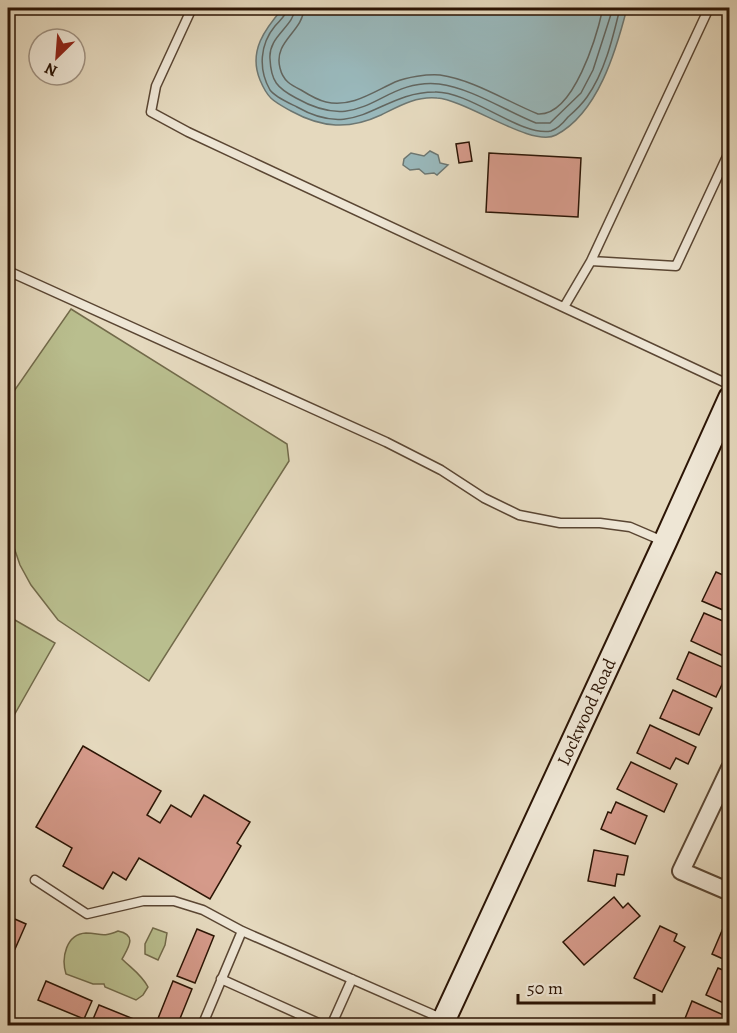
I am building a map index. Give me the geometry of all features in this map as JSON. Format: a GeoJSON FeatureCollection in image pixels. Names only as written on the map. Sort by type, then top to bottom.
{"type":"FeatureCollection","features":[{"type":"Feature","properties":{"kind":"main road","name":"Lockwood Road"},"geometry":{"type":"LineString","coordinates":[[442,1022],[665,542],[729,398]]}},
{"type":"Feature","properties":{"kind":"street"},"geometry":{"type":"LineString","coordinates":[[729,768],[681,871],[729,892]]}},
{"type":"Feature","properties":{"kind":"lane"},"geometry":{"type":"LineString","coordinates":[[192,8],[156,87],[151,112],[188,132],[729,385]]}},
{"type":"Feature","properties":{"kind":"lane"},"geometry":{"type":"LineString","coordinates":[[564,307],[591,261],[709,8]]}},
{"type":"Feature","properties":{"kind":"lane"},"geometry":{"type":"LineString","coordinates":[[591,261],[676,266],[729,150]]}},
{"type":"Feature","properties":{"kind":"lane"},"geometry":{"type":"LineString","coordinates":[[8,271],[386,442],[441,470],[484,498],[519,515],[560,523],[600,523],[630,527],[665,542]]}},
{"type":"Feature","properties":{"kind":"lane"},"geometry":{"type":"LineString","coordinates":[[35,880],[87,914],[143,901],[174,901],[203,910],[242,931],[352,979],[442,1022]]}},
{"type":"Feature","properties":{"kind":"lane"},"geometry":{"type":"LineString","coordinates":[[202,1026],[242,931]]}},
{"type":"Feature","properties":{"kind":"lane"},"geometry":{"type":"LineString","coordinates":[[221,979],[325,1026]]}},
{"type":"Feature","properties":{"kind":"lane"},"geometry":{"type":"LineString","coordinates":[[331,1026],[352,979]]}},
{"type":"Feature","properties":{"kind":"green space"},"geometry":{"type":"Polygon","coordinates":[[[71,309],[287,444],[289,461],[149,681],[58,620],[31,585],[20,565],[8,530],[8,410],[14,391],[71,309]]]}},
{"type":"Feature","properties":{"kind":"green space"},"geometry":{"type":"Polygon","coordinates":[[[8,616],[55,643],[8,726],[8,616]]]}},
{"type":"Feature","properties":{"kind":"green space"},"geometry":{"type":"Polygon","coordinates":[[[153,928],[167,933],[165,945],[158,960],[145,954],[145,944],[153,928]]]}},
{"type":"Feature","properties":{"kind":"green space"},"geometry":{"type":"Polygon","coordinates":[[[118,931],[130,939],[122,959],[148,987],[136,1000],[105,987],[104,984],[93,984],[66,974],[65,954],[74,938],[79,934],[105,935],[118,931]]]}},
{"type":"Feature","properties":{"kind":"water"},"geometry":{"type":"Polygon","coordinates":[[[283,8],[627,8],[611,61],[594,96],[571,125],[556,135],[545,137],[516,130],[465,106],[437,98],[415,100],[369,120],[347,125],[325,124],[302,117],[272,99],[260,80],[257,69],[256,59],[260,41],[283,8]]]}},
{"type":"Feature","properties":{"kind":"water"},"geometry":{"type":"Polygon","coordinates":[[[430,151],[438,155],[440,163],[448,165],[437,175],[425,174],[419,169],[410,170],[403,165],[404,159],[411,153],[424,156],[430,151]]]}},
{"type":"Feature","properties":{"kind":"building"},"geometry":{"type":"Polygon","coordinates":[[[469,142],[472,161],[459,163],[456,144],[469,142]]]}},
{"type":"Feature","properties":{"kind":"building"},"geometry":{"type":"Polygon","coordinates":[[[489,153],[581,158],[578,217],[486,212],[489,153]]]}},
{"type":"Feature","properties":{"kind":"building"},"geometry":{"type":"Polygon","coordinates":[[[730,551],[730,568],[723,565],[730,551]]]}},
{"type":"Feature","properties":{"kind":"building"},"geometry":{"type":"Polygon","coordinates":[[[716,572],[730,578],[730,613],[702,601],[716,572]]]}},
{"type":"Feature","properties":{"kind":"building"},"geometry":{"type":"Polygon","coordinates":[[[704,613],[730,624],[730,659],[691,641],[704,613]]]}},
{"type":"Feature","properties":{"kind":"building"},"geometry":{"type":"Polygon","coordinates":[[[689,652],[729,670],[716,697],[677,679],[689,652]]]}},
{"type":"Feature","properties":{"kind":"building"},"geometry":{"type":"Polygon","coordinates":[[[673,690],[712,708],[699,735],[660,718],[673,690]]]}},
{"type":"Feature","properties":{"kind":"building"},"geometry":{"type":"Polygon","coordinates":[[[650,725],[696,747],[688,764],[676,758],[670,769],[637,753],[650,725]]]}},
{"type":"Feature","properties":{"kind":"building"},"geometry":{"type":"Polygon","coordinates":[[[83,746],[161,791],[147,815],[160,823],[171,805],[191,817],[204,795],[250,822],[237,843],[241,846],[210,899],[139,858],[126,880],[113,872],[103,889],[63,866],[72,848],[36,827],[83,746]]]}},
{"type":"Feature","properties":{"kind":"building"},"geometry":{"type":"Polygon","coordinates":[[[631,762],[677,784],[664,812],[617,789],[631,762]]]}},
{"type":"Feature","properties":{"kind":"building"},"geometry":{"type":"Polygon","coordinates":[[[616,802],[647,816],[635,844],[601,829],[608,812],[611,813],[616,802]]]}},
{"type":"Feature","properties":{"kind":"building"},"geometry":{"type":"Polygon","coordinates":[[[594,850],[628,856],[624,875],[617,874],[615,886],[588,881],[594,850]]]}},
{"type":"Feature","properties":{"kind":"building"},"geometry":{"type":"Polygon","coordinates":[[[614,897],[623,908],[628,903],[640,916],[584,965],[563,942],[614,897]]]}},
{"type":"Feature","properties":{"kind":"building"},"geometry":{"type":"Polygon","coordinates":[[[8,916],[26,924],[15,949],[8,946],[8,916]]]}},
{"type":"Feature","properties":{"kind":"building"},"geometry":{"type":"Polygon","coordinates":[[[660,926],[677,934],[674,941],[685,947],[662,992],[634,978],[660,926]]]}},
{"type":"Feature","properties":{"kind":"building"},"geometry":{"type":"Polygon","coordinates":[[[724,926],[730,928],[730,962],[712,954],[724,926]]]}},
{"type":"Feature","properties":{"kind":"building"},"geometry":{"type":"Polygon","coordinates":[[[197,929],[214,936],[195,983],[177,976],[197,929]]]}},
{"type":"Feature","properties":{"kind":"building"},"geometry":{"type":"Polygon","coordinates":[[[718,968],[730,973],[730,1006],[706,995],[718,968]]]}},
{"type":"Feature","properties":{"kind":"building"},"geometry":{"type":"Polygon","coordinates":[[[46,981],[92,1001],[84,1019],[38,1000],[46,981]]]}},
{"type":"Feature","properties":{"kind":"building"},"geometry":{"type":"Polygon","coordinates":[[[173,981],[192,989],[177,1026],[155,1026],[173,981]]]}},
{"type":"Feature","properties":{"kind":"building"},"geometry":{"type":"Polygon","coordinates":[[[692,1001],[730,1018],[730,1026],[682,1026],[692,1001]]]}},
{"type":"Feature","properties":{"kind":"building"},"geometry":{"type":"Polygon","coordinates":[[[99,1005],[146,1024],[146,1026],[91,1024],[99,1005]]]}}]}
